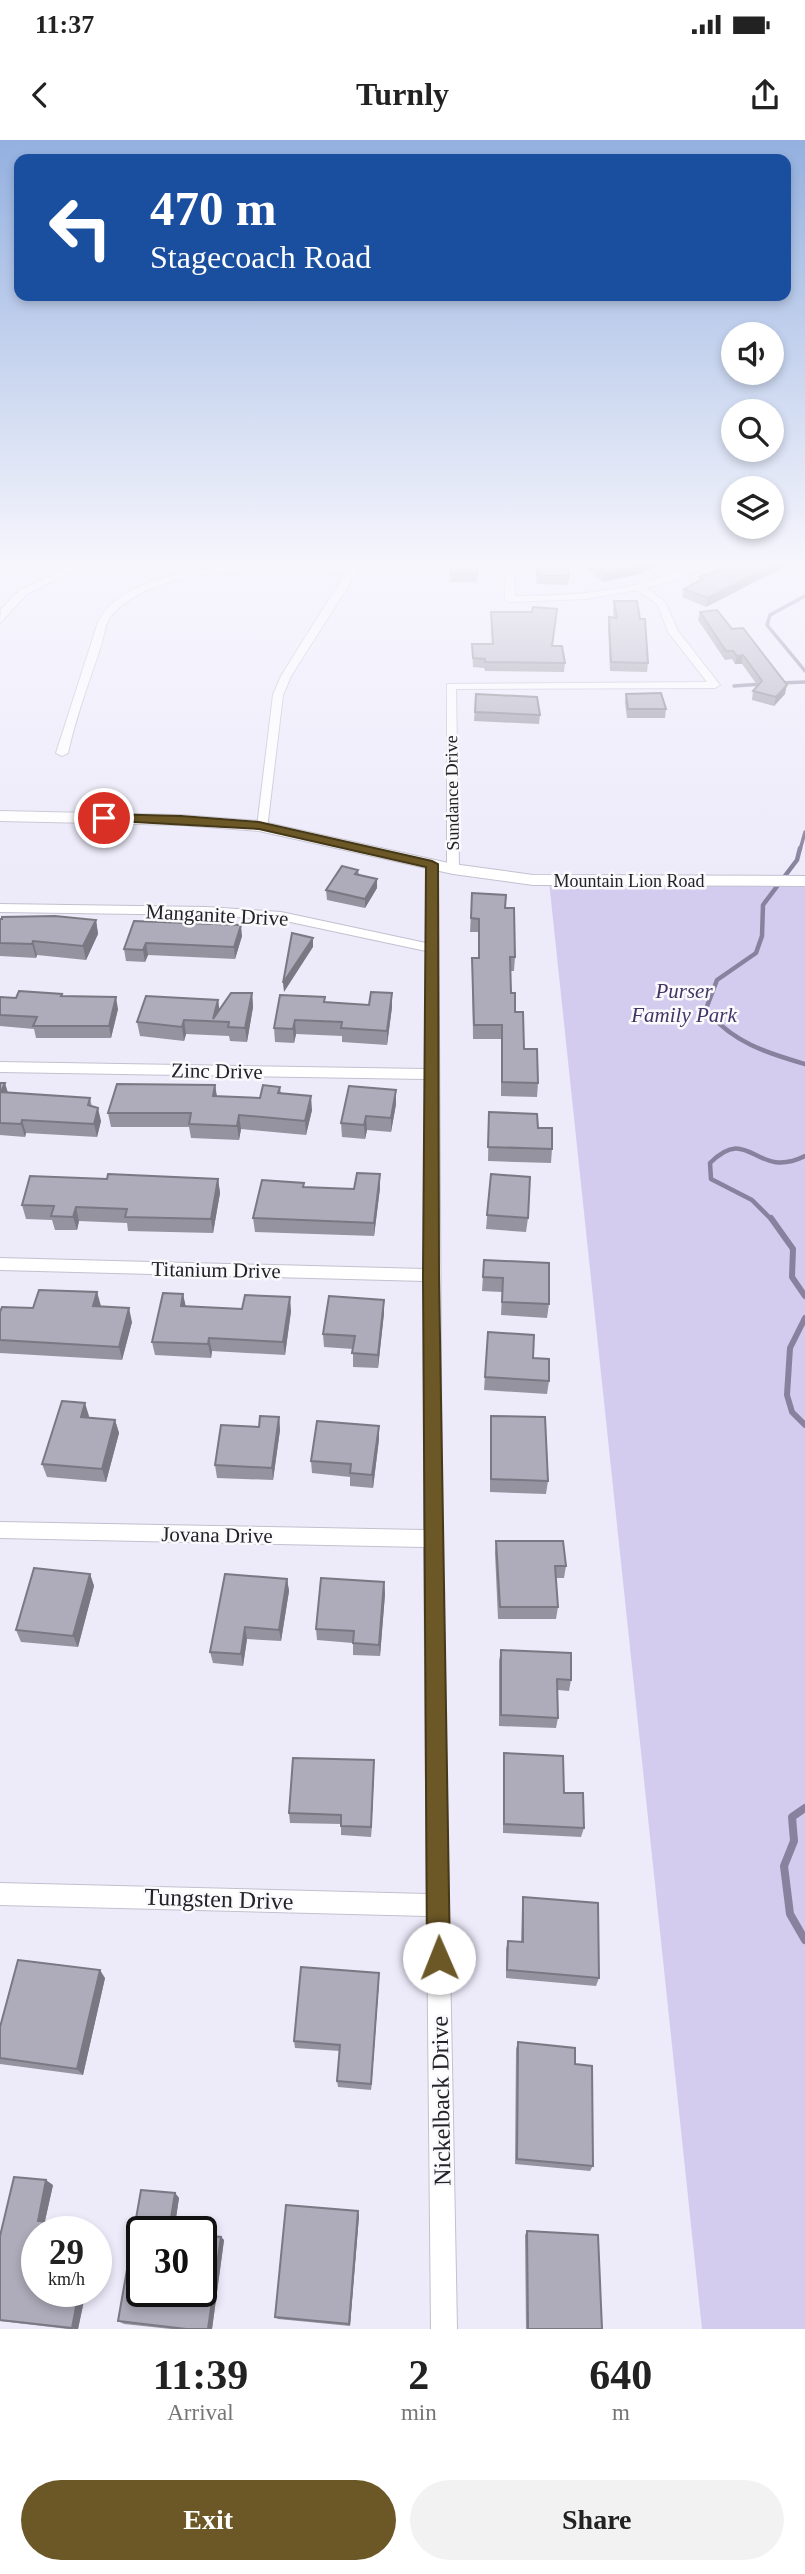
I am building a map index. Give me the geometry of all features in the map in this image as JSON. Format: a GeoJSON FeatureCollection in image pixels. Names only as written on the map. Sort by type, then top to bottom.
{"type":"FeatureCollection","features":[{"type":"Feature","properties":{"kind":"street"},"geometry":{"type":"LineString","coordinates":[[62,753],[69,721],[88,667]]}},
{"type":"Feature","properties":{"kind":"street"},"geometry":{"type":"LineString","coordinates":[[263,827],[278,695],[292,667]]}},
{"type":"Feature","properties":{"kind":"street","name":"Sundance Drive"},"geometry":{"type":"LineString","coordinates":[[453,869],[451,686],[715,685],[701,667]]}},
{"type":"Feature","properties":{"kind":"street","name":"Mountain Lion Road"},"geometry":{"type":"LineString","coordinates":[[0,816],[181,820],[263,827],[453,869],[533,880],[805,881]]}},
{"type":"Feature","properties":{"kind":"street","name":"Nickelback Drive"},"geometry":{"type":"LineString","coordinates":[[432,864],[433,1539],[444,2329]]}},
{"type":"Feature","properties":{"kind":"street","name":"Manganite Drive"},"geometry":{"type":"LineString","coordinates":[[0,908],[206,911],[281,916],[432,948]]}},
{"type":"Feature","properties":{"kind":"street","name":"Zinc Drive"},"geometry":{"type":"LineString","coordinates":[[0,1067],[434,1074]]}},
{"type":"Feature","properties":{"kind":"street","name":"Titanium Drive"},"geometry":{"type":"LineString","coordinates":[[0,1265],[431,1275]]}},
{"type":"Feature","properties":{"kind":"street","name":"Jovana Drive"},"geometry":{"type":"LineString","coordinates":[[0,1530],[433,1539]]}},
{"type":"Feature","properties":{"kind":"street","name":"Tungsten Drive"},"geometry":{"type":"LineString","coordinates":[[0,1894],[438,1905]]}},
{"type":"Feature","properties":{"kind":"green space","name":"Purser Family Park"},"geometry":{"type":"Polygon","coordinates":[[[805,880],[805,2329],[702,2329],[549,881],[805,880]]]}},
{"type":"Feature","properties":{"kind":"building"},"geometry":{"type":"Polygon","coordinates":[[[752,667],[773,667],[787,685],[776,697],[753,691],[762,681],[752,667]]]}},
{"type":"Feature","properties":{"kind":"building"},"geometry":{"type":"Polygon","coordinates":[[[661,693],[666,709],[628,709],[626,694],[661,693]]]}},
{"type":"Feature","properties":{"kind":"building"},"geometry":{"type":"Polygon","coordinates":[[[476,694],[537,697],[540,715],[475,712],[476,694]]]}},
{"type":"Feature","properties":{"kind":"building"},"geometry":{"type":"Polygon","coordinates":[[[342,866],[358,870],[355,874],[377,879],[365,899],[326,890],[342,866]]]}},
{"type":"Feature","properties":{"kind":"building"},"geometry":{"type":"Polygon","coordinates":[[[472,893],[506,895],[505,908],[514,908],[515,957],[510,957],[511,993],[515,993],[515,1012],[523,1012],[524,1049],[537,1049],[538,1083],[502,1082],[502,1025],[474,1025],[472,958],[479,958],[479,919],[471,918],[472,893]]]}},
{"type":"Feature","properties":{"kind":"building"},"geometry":{"type":"Polygon","coordinates":[[[55,916],[96,920],[83,946],[33,941],[32,944],[0,943],[2,917],[55,916]]]}},
{"type":"Feature","properties":{"kind":"building"},"geometry":{"type":"Polygon","coordinates":[[[134,921],[241,925],[234,947],[146,943],[143,950],[124,949],[134,921]]]}},
{"type":"Feature","properties":{"kind":"building"},"geometry":{"type":"Polygon","coordinates":[[[292,933],[313,938],[283,983],[292,933]]]}},
{"type":"Feature","properties":{"kind":"building"},"geometry":{"type":"Polygon","coordinates":[[[19,991],[62,994],[61,996],[116,997],[109,1026],[33,1026],[37,1017],[0,1015],[0,997],[16,998],[19,991]]]}},
{"type":"Feature","properties":{"kind":"building"},"geometry":{"type":"Polygon","coordinates":[[[371,992],[392,993],[387,1031],[341,1028],[342,1022],[295,1020],[293,1029],[274,1028],[280,995],[325,997],[324,1002],[369,1005],[371,992]]]}},
{"type":"Feature","properties":{"kind":"building"},"geometry":{"type":"Polygon","coordinates":[[[231,993],[252,993],[245,1028],[228,1027],[229,1022],[184,1020],[182,1027],[137,1022],[146,996],[218,1000],[213,1019],[231,993]]]}},
{"type":"Feature","properties":{"kind":"building"},"geometry":{"type":"Polygon","coordinates":[[[0,1083],[5,1083],[1,1092],[90,1098],[88,1105],[98,1108],[94,1124],[22,1120],[21,1124],[0,1123],[0,1083]]]}},
{"type":"Feature","properties":{"kind":"building"},"geometry":{"type":"Polygon","coordinates":[[[117,1084],[215,1085],[213,1096],[260,1098],[263,1085],[280,1087],[278,1093],[311,1096],[305,1121],[239,1115],[237,1126],[189,1124],[191,1113],[108,1113],[117,1084]]]}},
{"type":"Feature","properties":{"kind":"building"},"geometry":{"type":"Polygon","coordinates":[[[349,1086],[396,1090],[391,1118],[366,1116],[364,1125],[341,1123],[349,1086]]]}},
{"type":"Feature","properties":{"kind":"building"},"geometry":{"type":"Polygon","coordinates":[[[489,1112],[537,1114],[538,1128],[552,1128],[552,1149],[488,1147],[489,1112]]]}},
{"type":"Feature","properties":{"kind":"building"},"geometry":{"type":"Polygon","coordinates":[[[357,1173],[380,1174],[374,1223],[253,1218],[262,1180],[304,1183],[303,1187],[354,1189],[357,1173]]]}},
{"type":"Feature","properties":{"kind":"building"},"geometry":{"type":"Polygon","coordinates":[[[108,1174],[218,1179],[211,1219],[125,1217],[127,1209],[76,1207],[73,1217],[51,1216],[54,1206],[22,1205],[30,1176],[107,1179],[108,1174]]]}},
{"type":"Feature","properties":{"kind":"building"},"geometry":{"type":"Polygon","coordinates":[[[491,1174],[530,1177],[528,1218],[487,1215],[491,1174]]]}},
{"type":"Feature","properties":{"kind":"building"},"geometry":{"type":"Polygon","coordinates":[[[484,1260],[549,1263],[549,1304],[502,1302],[503,1278],[483,1277],[484,1260]]]}},
{"type":"Feature","properties":{"kind":"building"},"geometry":{"type":"Polygon","coordinates":[[[39,1290],[97,1292],[93,1306],[129,1308],[119,1347],[0,1340],[2,1307],[33,1308],[39,1290]]]}},
{"type":"Feature","properties":{"kind":"building"},"geometry":{"type":"Polygon","coordinates":[[[163,1293],[183,1294],[181,1306],[242,1309],[245,1295],[290,1297],[283,1342],[209,1338],[208,1344],[152,1342],[163,1293]]]}},
{"type":"Feature","properties":{"kind":"building"},"geometry":{"type":"Polygon","coordinates":[[[329,1296],[384,1300],[378,1355],[352,1353],[355,1336],[323,1334],[329,1296]]]}},
{"type":"Feature","properties":{"kind":"building"},"geometry":{"type":"Polygon","coordinates":[[[488,1332],[534,1335],[533,1358],[549,1359],[549,1381],[485,1377],[488,1332]]]}},
{"type":"Feature","properties":{"kind":"building"},"geometry":{"type":"Polygon","coordinates":[[[62,1401],[85,1403],[81,1417],[115,1420],[102,1469],[42,1464],[62,1401]]]}},
{"type":"Feature","properties":{"kind":"building"},"geometry":{"type":"Polygon","coordinates":[[[260,1416],[279,1417],[272,1468],[215,1465],[221,1425],[259,1427],[260,1416]]]}},
{"type":"Feature","properties":{"kind":"building"},"geometry":{"type":"Polygon","coordinates":[[[491,1416],[545,1417],[548,1481],[491,1479],[491,1416]]]}},
{"type":"Feature","properties":{"kind":"building"},"geometry":{"type":"Polygon","coordinates":[[[317,1421],[379,1426],[372,1475],[350,1473],[351,1464],[311,1461],[317,1421]]]}},
{"type":"Feature","properties":{"kind":"building"},"geometry":{"type":"Polygon","coordinates":[[[496,1541],[563,1541],[566,1566],[555,1566],[558,1607],[500,1607],[496,1541]]]}},
{"type":"Feature","properties":{"kind":"building"},"geometry":{"type":"Polygon","coordinates":[[[34,1568],[90,1574],[73,1636],[16,1630],[34,1568]]]}},
{"type":"Feature","properties":{"kind":"building"},"geometry":{"type":"Polygon","coordinates":[[[225,1574],[287,1579],[279,1630],[245,1627],[241,1654],[210,1652],[225,1574]]]}},
{"type":"Feature","properties":{"kind":"building"},"geometry":{"type":"Polygon","coordinates":[[[321,1578],[384,1582],[379,1645],[353,1643],[354,1631],[316,1629],[321,1578]]]}},
{"type":"Feature","properties":{"kind":"building"},"geometry":{"type":"Polygon","coordinates":[[[501,1650],[571,1653],[571,1680],[557,1679],[558,1718],[501,1715],[501,1650]]]}},
{"type":"Feature","properties":{"kind":"building"},"geometry":{"type":"Polygon","coordinates":[[[504,1753],[563,1756],[564,1793],[583,1793],[584,1828],[504,1824],[504,1753]]]}},
{"type":"Feature","properties":{"kind":"building"},"geometry":{"type":"Polygon","coordinates":[[[293,1758],[374,1760],[371,1827],[341,1826],[341,1815],[289,1813],[293,1758]]]}},
{"type":"Feature","properties":{"kind":"building"},"geometry":{"type":"Polygon","coordinates":[[[523,1897],[598,1903],[599,1978],[507,1970],[508,1941],[523,1942],[523,1897]]]}},
{"type":"Feature","properties":{"kind":"building"},"geometry":{"type":"Polygon","coordinates":[[[18,1960],[100,1970],[77,2069],[0,2058],[0,2027],[18,1960]]]}},
{"type":"Feature","properties":{"kind":"building"},"geometry":{"type":"Polygon","coordinates":[[[301,1967],[379,1973],[371,2084],[337,2081],[340,2045],[294,2041],[301,1967]]]}},
{"type":"Feature","properties":{"kind":"building"},"geometry":{"type":"Polygon","coordinates":[[[518,2042],[575,2048],[575,2064],[592,2066],[593,2166],[517,2159],[518,2042]]]}},
{"type":"Feature","properties":{"kind":"building"},"geometry":{"type":"Polygon","coordinates":[[[14,2177],[46,2180],[39,2216],[21,2216],[21,2307],[76,2307],[72,2328],[0,2320],[0,2236],[14,2177]]]}},
{"type":"Feature","properties":{"kind":"building"},"geometry":{"type":"Polygon","coordinates":[[[141,2190],[175,2193],[171,2216],[136,2216],[141,2190]]]}},
{"type":"Feature","properties":{"kind":"building"},"geometry":{"type":"Polygon","coordinates":[[[286,2205],[358,2211],[349,2324],[275,2317],[286,2205]]]}},
{"type":"Feature","properties":{"kind":"building"},"geometry":{"type":"Polygon","coordinates":[[[527,2231],[598,2235],[602,2329],[528,2329],[527,2231]]]}},
{"type":"Feature","properties":{"kind":"building"},"geometry":{"type":"Polygon","coordinates":[[[217,2237],[221,2237],[217,2265],[217,2237]]]}},
{"type":"Feature","properties":{"kind":"building"},"geometry":{"type":"Polygon","coordinates":[[[126,2275],[126,2307],[211,2307],[208,2329],[118,2321],[126,2275]]]}},
{"type":"Feature","properties":{"kind":"waterway"},"geometry":{"type":"LineString","coordinates":[[802,667],[805,671]]}},
{"type":"Feature","properties":{"kind":"waterway"},"geometry":{"type":"LineString","coordinates":[[779,683],[805,682]]}},
{"type":"Feature","properties":{"kind":"waterway"},"geometry":{"type":"LineString","coordinates":[[734,686],[762,684]]}},
{"type":"Feature","properties":{"kind":"waterway"},"geometry":{"type":"LineString","coordinates":[[800,850],[805,832]]}},
{"type":"Feature","properties":{"kind":"waterway"},"geometry":{"type":"LineString","coordinates":[[800,848],[797,860],[763,905],[762,936],[756,953],[717,980],[706,1009],[738,1038],[805,1064]]}},
{"type":"Feature","properties":{"kind":"waterway"},"geometry":{"type":"LineString","coordinates":[[772,1220],[752,1200],[711,1179],[710,1163],[724,1152],[735,1149],[775,1162],[788,1162],[805,1156]]}},
{"type":"Feature","properties":{"kind":"waterway"},"geometry":{"type":"LineString","coordinates":[[771,1218],[793,1249],[792,1277],[805,1296]]}},
{"type":"Feature","properties":{"kind":"waterway"},"geometry":{"type":"LineString","coordinates":[[805,1318],[790,1348],[787,1395],[792,1412],[805,1425]]}},
{"type":"Feature","properties":{"kind":"waterway"},"geometry":{"type":"LineString","coordinates":[[805,1808],[792,1817],[794,1841],[784,1866],[790,1914],[805,1940]]}},
{"type":"Feature","properties":{"kind":"route"},"geometry":{"type":"LineString","coordinates":[[104,818],[259,826],[432,864],[434,1074],[431,1275],[439,1958]]}}]}
